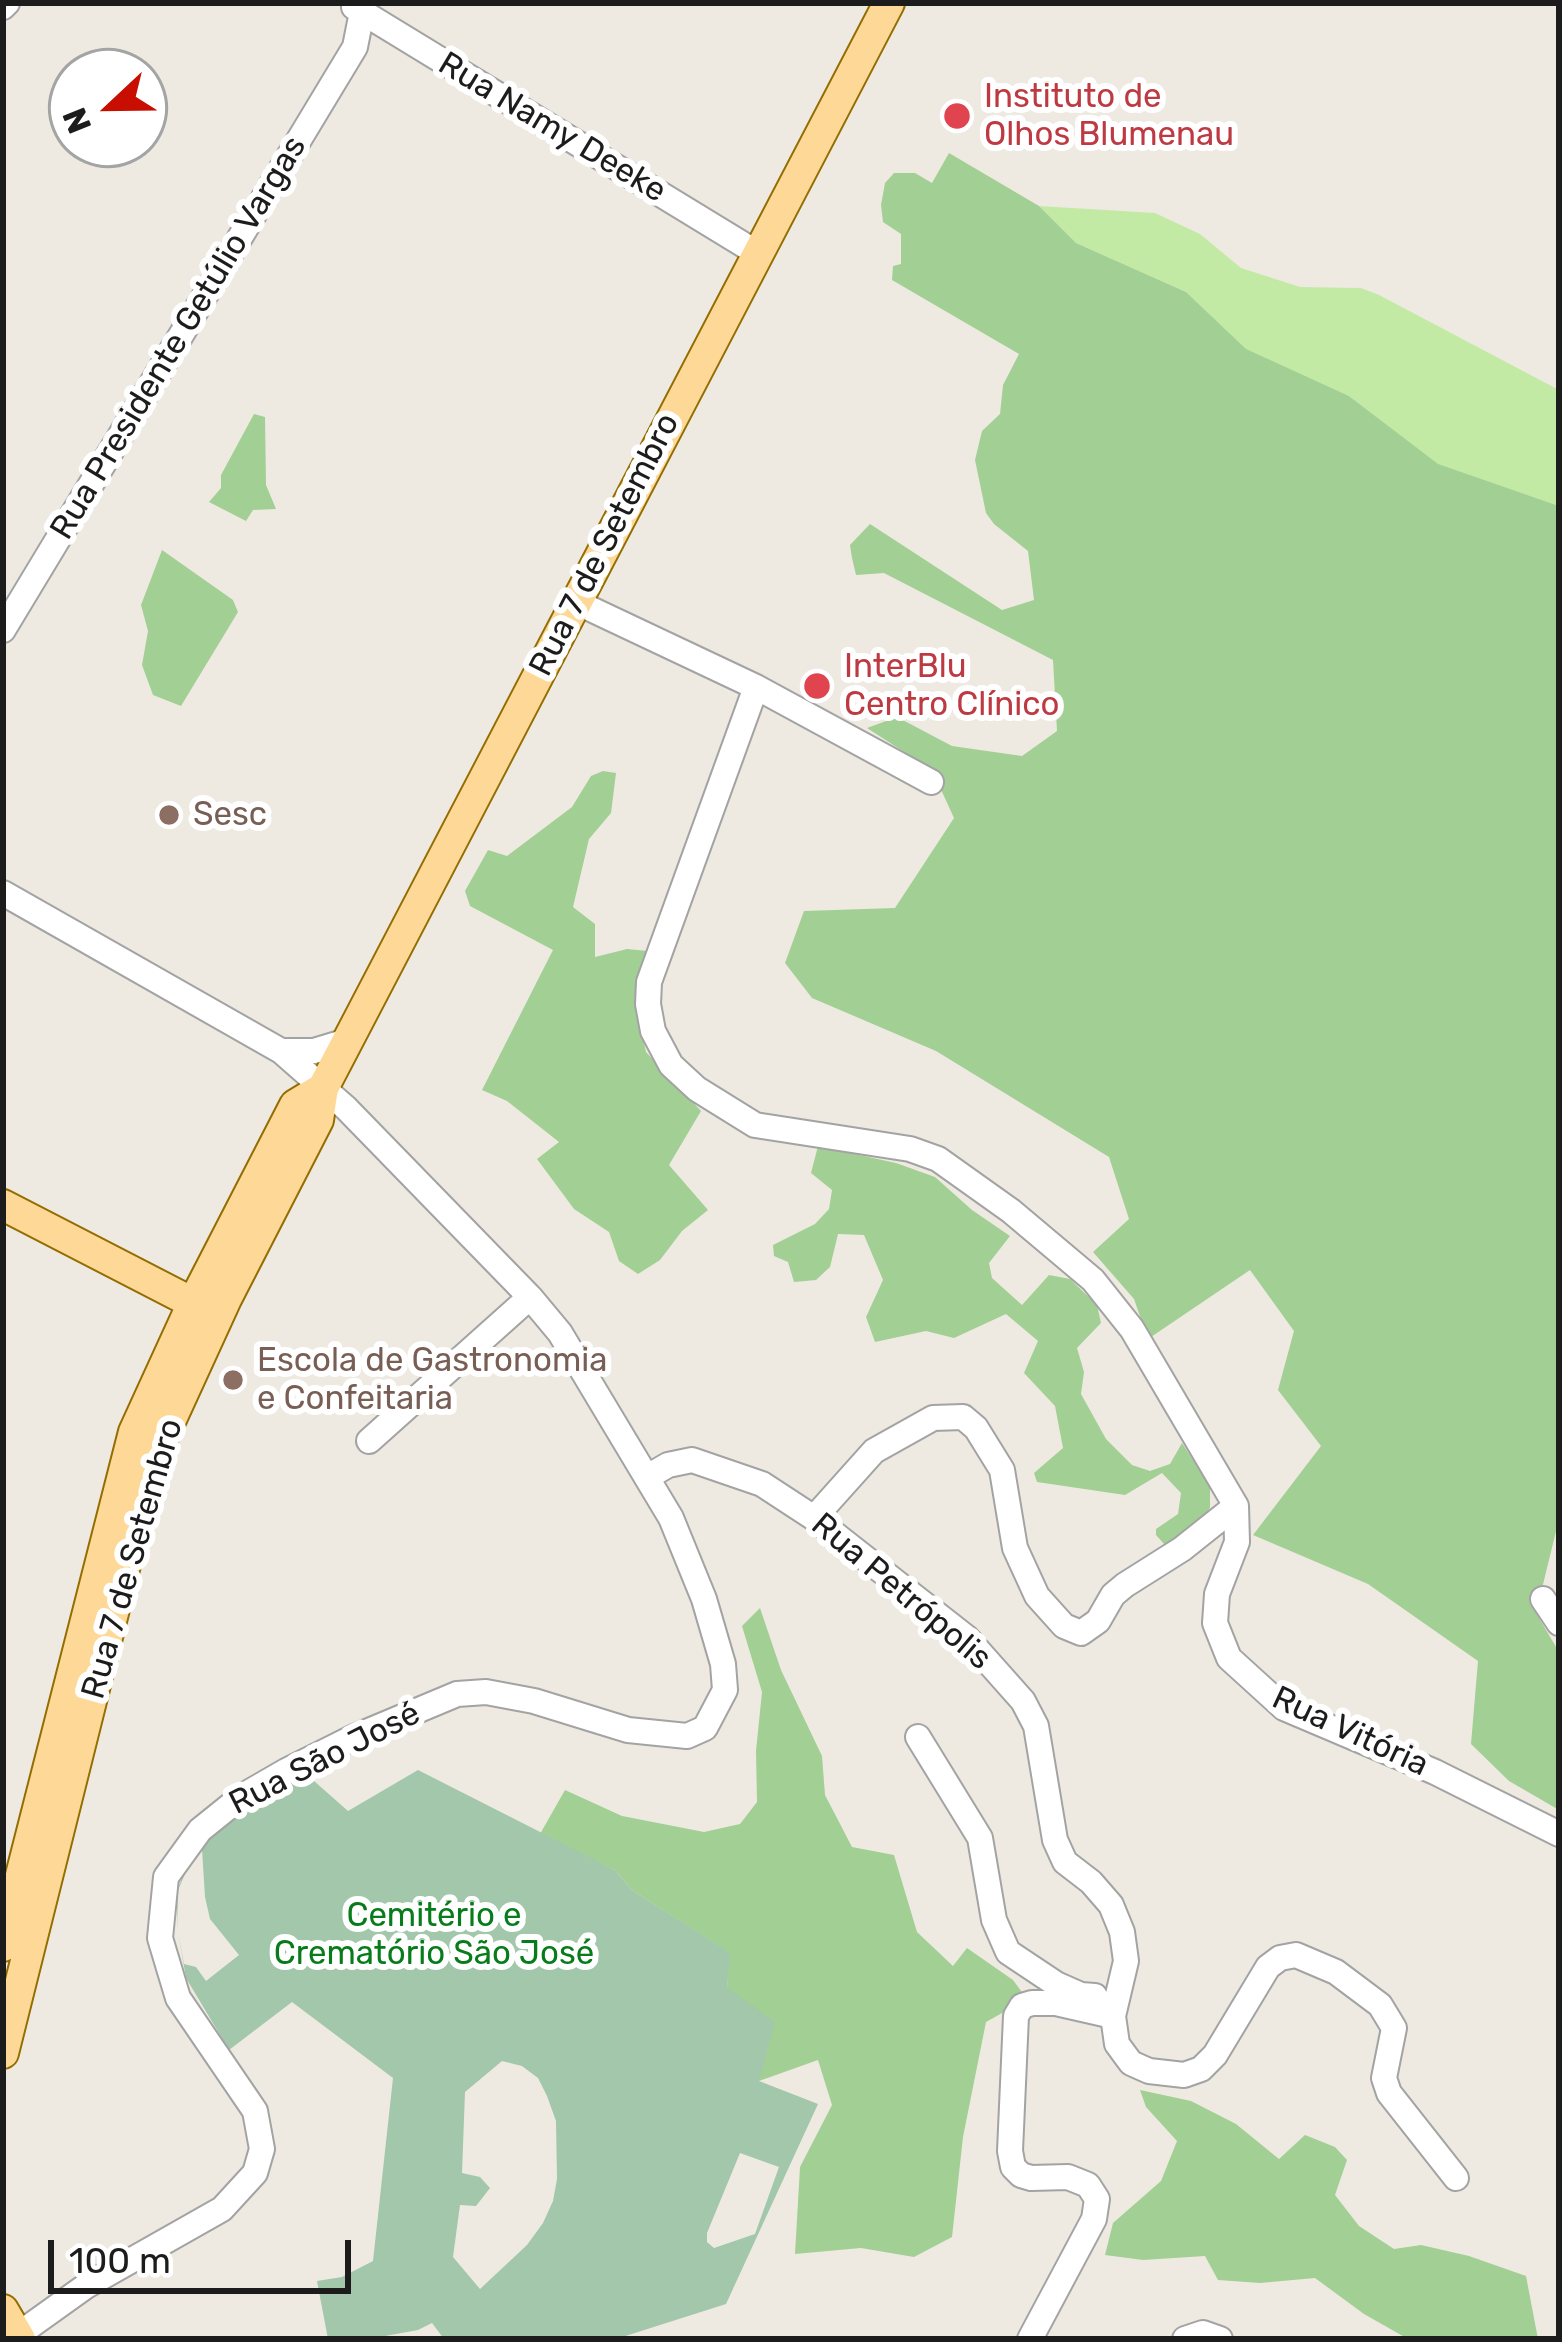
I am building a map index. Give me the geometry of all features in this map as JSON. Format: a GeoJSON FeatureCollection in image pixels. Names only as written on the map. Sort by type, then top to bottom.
{"type":"FeatureCollection","features":[{"type":"Feature","properties":{"kind":"main road","name":"Rua 7 de Setembro"},"geometry":{"type":"LineString","coordinates":[[3,2053],[131,1541],[161,1441],[226,1299],[318,1120],[323,1088],[889,3]]}},
{"type":"Feature","properties":{"kind":"main road","name":"Rua 7 de Setembro"},"geometry":{"type":"LineString","coordinates":[[3,1946],[134,1432],[193,1303],[296,1105],[323,1088]]}},
{"type":"Feature","properties":{"kind":"main road"},"geometry":{"type":"LineString","coordinates":[[3,1204],[193,1303]]}},
{"type":"Feature","properties":{"kind":"street","name":"Rua Namy Deeke"},"geometry":{"type":"LineString","coordinates":[[355,7],[757,253]]}},
{"type":"Feature","properties":{"kind":"street","name":"Rua Presidente Getúlio Vargas"},"geometry":{"type":"LineString","coordinates":[[355,7],[355,46]]}},
{"type":"Feature","properties":{"kind":"street","name":"Rua Presidente Getúlio Vargas"},"geometry":{"type":"LineString","coordinates":[[3,630],[355,46],[385,27]]}},
{"type":"Feature","properties":{"kind":"street"},"geometry":{"type":"LineString","coordinates":[[576,602],[756,688],[931,782]]}},
{"type":"Feature","properties":{"kind":"street"},"geometry":{"type":"LineString","coordinates":[[756,688],[650,982],[653,1031],[670,1065],[755,1125],[910,1149],[952,1167],[1011,1211],[1094,1280],[1116,1306],[1236,1506],[1182,1549],[1125,1585],[1098,1622],[1082,1633],[1064,1626],[1037,1596],[1015,1548],[1002,1471],[976,1428],[963,1417],[933,1418],[886,1442],[814,1518]]}},
{"type":"Feature","properties":{"kind":"street","name":"Rua São José"},"geometry":{"type":"LineString","coordinates":[[3,893],[281,1051],[530,1297],[560,1334],[649,1476],[704,1599],[723,1664],[725,1690],[705,1728],[687,1736],[628,1730],[487,1692],[457,1694],[352,1738],[224,1809],[182,1850],[166,1877],[160,1938],[178,1998],[255,2111],[262,2149],[255,2173],[223,2209],[13,2331]]}},
{"type":"Feature","properties":{"kind":"street"},"geometry":{"type":"LineString","coordinates":[[281,1051],[314,1051],[347,1041]]}},
{"type":"Feature","properties":{"kind":"street"},"geometry":{"type":"LineString","coordinates":[[369,1441],[530,1297]]}},
{"type":"Feature","properties":{"kind":"street","name":"Rua Petrópolis"},"geometry":{"type":"LineString","coordinates":[[649,1476],[668,1465],[692,1460],[762,1484],[814,1518],[967,1638],[1023,1700],[1036,1726],[1055,1840],[1065,1862],[1111,1905],[1122,1932],[1126,1961],[1114,2007]]}},
{"type":"Feature","properties":{"kind":"street","name":"Rua Vitória"},"geometry":{"type":"LineString","coordinates":[[1236,1506],[1238,1542],[1216,1594],[1214,1623],[1229,1658],[1256,1687],[1284,1708],[1435,1772],[1559,1834]]}},
{"type":"Feature","properties":{"kind":"street"},"geometry":{"type":"LineString","coordinates":[[1543,1599],[1559,1623]]}},
{"type":"Feature","properties":{"kind":"street"},"geometry":{"type":"LineString","coordinates":[[918,1737],[980,1838],[994,1920],[1008,1952],[1081,1995],[1114,2007]]}},
{"type":"Feature","properties":{"kind":"street"},"geometry":{"type":"LineString","coordinates":[[1114,2007],[1117,2044],[1131,2063],[1149,2071],[1184,2075],[1201,2069],[1215,2055],[1268,1967],[1280,1958],[1296,1955],[1336,1972],[1380,2005],[1394,2028],[1384,2078],[1389,2093],[1456,2178]]}},
{"type":"Feature","properties":{"kind":"street"},"geometry":{"type":"LineString","coordinates":[[1030,2339],[1094,2219],[1097,2199],[1088,2186],[1068,2177],[1031,2178],[1013,2167],[1016,2015],[1032,2002],[1114,2007]]}},
{"type":"Feature","properties":{"kind":"street"},"geometry":{"type":"LineString","coordinates":[[1185,2339],[1202,2333],[1218,2337]]}},
{"type":"Feature","properties":{"kind":"green space"},"geometry":{"type":"Polygon","coordinates":[[[949,153],[1039,206],[1076,243],[1186,292],[1246,349],[1349,396],[1438,464],[1559,506],[1559,1519],[1536,1613],[1559,1652],[1559,1810],[1509,1781],[1471,1744],[1478,1661],[1368,1584],[1253,1535],[1321,1446],[1278,1390],[1294,1331],[1250,1270],[1148,1339],[1134,1299],[1093,1252],[1129,1219],[1109,1157],[936,1051],[812,998],[785,963],[804,911],[895,908],[954,818],[932,770],[867,728],[897,717],[952,746],[1022,756],[1057,731],[1053,660],[884,573],[856,575],[852,558],[850,545],[870,524],[1002,610],[1034,600],[1028,551],[986,513],[975,460],[982,431],[1000,414],[1003,385],[1019,354],[892,280],[893,266],[901,264],[901,234],[883,222],[885,183],[894,173],[915,173],[932,183],[949,153]]]}},
{"type":"Feature","properties":{"kind":"green space"},"geometry":{"type":"Polygon","coordinates":[[[1039,206],[1155,213],[1200,234],[1241,268],[1300,287],[1361,288],[1559,390],[1559,506],[1438,465],[1349,396],[1246,350],[1186,292],[1076,243],[1039,206]]]}},
{"type":"Feature","properties":{"kind":"green space"},"geometry":{"type":"Polygon","coordinates":[[[254,414],[265,417],[266,485],[276,509],[253,510],[246,521],[209,502],[221,488],[221,475],[254,414]]]}},
{"type":"Feature","properties":{"kind":"green space"},"geometry":{"type":"Polygon","coordinates":[[[162,550],[233,600],[238,612],[181,706],[153,695],[142,665],[148,631],[141,605],[162,550]]]}},
{"type":"Feature","properties":{"kind":"green space"},"geometry":{"type":"Polygon","coordinates":[[[616,773],[611,813],[589,839],[573,907],[595,924],[595,957],[627,949],[648,951],[635,1002],[646,1052],[701,1111],[669,1165],[708,1210],[682,1231],[660,1260],[638,1274],[619,1261],[609,1232],[574,1209],[537,1159],[559,1142],[507,1101],[482,1090],[553,950],[470,906],[465,891],[488,850],[507,856],[572,807],[591,776],[616,773]]]}},
{"type":"Feature","properties":{"kind":"green space"},"geometry":{"type":"Polygon","coordinates":[[[818,1146],[935,1177],[1010,1236],[989,1263],[992,1278],[1022,1305],[1049,1275],[1070,1279],[1097,1305],[1101,1323],[1077,1348],[1084,1372],[1081,1394],[1106,1439],[1132,1465],[1150,1471],[1170,1464],[1182,1443],[1210,1486],[1210,1508],[1194,1529],[1165,1545],[1156,1535],[1156,1529],[1178,1514],[1181,1493],[1162,1473],[1125,1495],[1037,1482],[1034,1473],[1063,1448],[1055,1406],[1024,1373],[1038,1341],[1006,1314],[954,1338],[926,1331],[875,1342],[866,1317],[883,1280],[864,1235],[838,1234],[830,1267],[816,1280],[794,1282],[788,1262],[774,1256],[773,1245],[815,1224],[829,1209],[832,1190],[811,1173],[818,1146]]]}},
{"type":"Feature","properties":{"kind":"green space"},"geometry":{"type":"Polygon","coordinates":[[[760,1608],[781,1670],[822,1756],[825,1795],[852,1847],[894,1855],[917,1932],[953,1966],[967,1948],[1013,1980],[1027,1999],[986,2022],[963,2137],[952,2237],[914,2257],[861,2248],[795,2254],[800,2167],[832,2105],[818,2060],[759,2081],[727,1988],[729,1953],[632,1890],[615,1870],[540,1834],[565,1790],[622,1816],[704,1832],[740,1824],[757,1802],[762,1692],[742,1626],[760,1608]]]}},
{"type":"Feature","properties":{"kind":"green space","name":"Cemitério e Crematório São José"},"geometry":{"type":"Polygon","coordinates":[[[418,1770],[615,1870],[632,1890],[730,1953],[727,1988],[775,2022],[759,2081],[818,2104],[726,2304],[616,2339],[444,2339],[432,2323],[369,2339],[328,2339],[317,2281],[342,2277],[373,2261],[393,2078],[292,2002],[229,2050],[186,1978],[178,1932],[177,1890],[191,1857],[226,1823],[305,1773],[348,1811],[418,1770]],[[202,1849],[192,1858],[178,1890],[184,1964],[196,1967],[206,1981],[239,1955],[210,1919],[202,1849]],[[502,2061],[465,2092],[462,2173],[480,2177],[490,2188],[476,2206],[460,2205],[453,2257],[480,2289],[527,2245],[553,2201],[556,2121],[538,2078],[522,2066],[502,2061]],[[740,2153],[707,2242],[714,2248],[755,2234],[779,2167],[740,2153]]]}},
{"type":"Feature","properties":{"kind":"green space"},"geometry":{"type":"Polygon","coordinates":[[[1140,2090],[1191,2101],[1236,2124],[1279,2159],[1305,2135],[1335,2147],[1347,2160],[1335,2195],[1359,2226],[1394,2249],[1421,2245],[1526,2276],[1538,2339],[1408,2339],[1315,2278],[1260,2283],[1218,2280],[1205,2256],[1143,2260],[1105,2255],[1113,2223],[1161,2181],[1177,2141],[1146,2107],[1140,2090]]]}},
{"type":"Feature","properties":{"kind":"place","name":"Instituto de Olhos Blumenau"},"geometry":{"type":"Point","coordinates":[957,116]}},
{"type":"Feature","properties":{"kind":"place","name":"InterBlu Centro Clínico"},"geometry":{"type":"Point","coordinates":[817,686]}},
{"type":"Feature","properties":{"kind":"place","name":"Sesc"},"geometry":{"type":"Point","coordinates":[169,815]}},
{"type":"Feature","properties":{"kind":"place","name":"Escola de Gastronomia e Confeitaria"},"geometry":{"type":"Point","coordinates":[233,1380]}}]}
